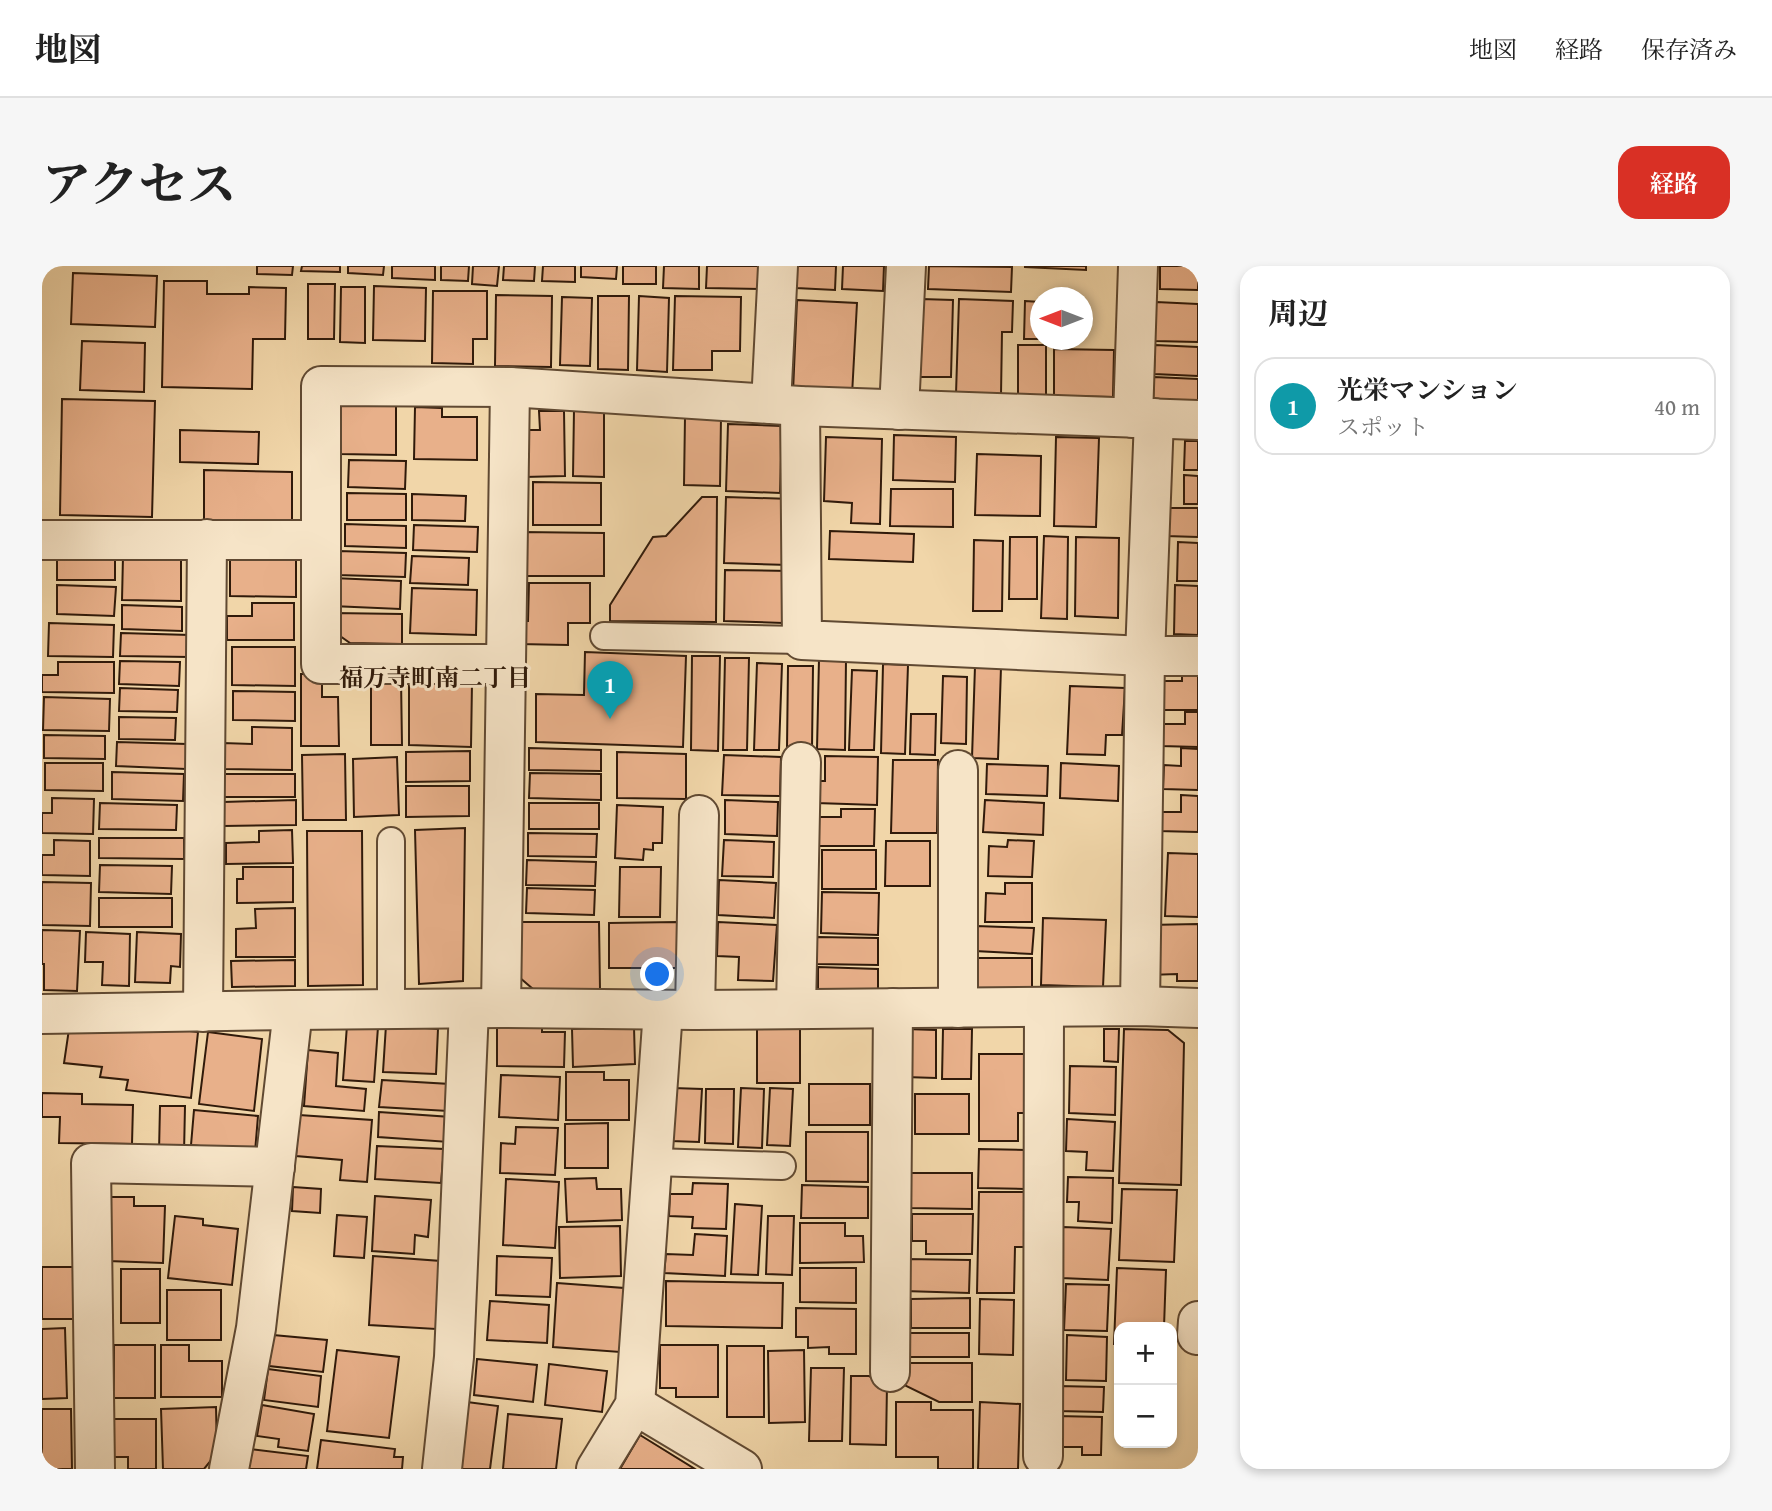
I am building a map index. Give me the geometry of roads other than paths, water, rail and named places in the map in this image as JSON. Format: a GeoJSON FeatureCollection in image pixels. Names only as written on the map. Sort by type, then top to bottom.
{"type":"FeatureCollection","features":[{"type":"Feature","properties":{"kind":"street"},"geometry":{"type":"LineString","coordinates":[[778,266],[802,640],[1145,656],[1198,656]]}},
{"type":"Feature","properties":{"kind":"street"},"geometry":{"type":"LineString","coordinates":[[899,410],[906,266]]}},
{"type":"Feature","properties":{"kind":"street"},"geometry":{"type":"LineString","coordinates":[[1138,266],[1143,418],[1145,656],[1140,1006]]}},
{"type":"Feature","properties":{"kind":"street"},"geometry":{"type":"LineString","coordinates":[[506,664],[321,664],[321,386],[510,387],[786,405],[1198,420]]}},
{"type":"Feature","properties":{"kind":"street"},"geometry":{"type":"LineString","coordinates":[[442,1469],[485,1009],[506,664],[510,387]]}},
{"type":"Feature","properties":{"kind":"street"},"geometry":{"type":"LineString","coordinates":[[203,1012],[207,539]]}},
{"type":"Feature","properties":{"kind":"street"},"geometry":{"type":"LineString","coordinates":[[42,540],[321,540]]}},
{"type":"Feature","properties":{"kind":"street"},"geometry":{"type":"LineString","coordinates":[[796,1009],[801,762]]}},
{"type":"Feature","properties":{"kind":"street"},"geometry":{"type":"LineString","coordinates":[[958,770],[958,1008]]}},
{"type":"Feature","properties":{"kind":"street"},"geometry":{"type":"LineString","coordinates":[[596,1469],[635,1405],[653,1162],[679,1010],[699,816]]}},
{"type":"Feature","properties":{"kind":"street"},"geometry":{"type":"LineString","coordinates":[[1043,1456],[1044,1007]]}},
{"type":"Feature","properties":{"kind":"street"},"geometry":{"type":"LineString","coordinates":[[890,1372],[893,1008]]}},
{"type":"Feature","properties":{"kind":"street"},"geometry":{"type":"LineString","coordinates":[[42,1014],[485,1009],[1198,1008]]}},
{"type":"Feature","properties":{"kind":"street"},"geometry":{"type":"LineString","coordinates":[[229,1469],[256,1328],[293,1010]]}},
{"type":"Feature","properties":{"kind":"street"},"geometry":{"type":"LineString","coordinates":[[95,1469],[91,1163],[275,1167]]}},
{"type":"Feature","properties":{"kind":"street"},"geometry":{"type":"LineString","coordinates":[[1197,1335],[1198,1321]]}},
{"type":"Feature","properties":{"kind":"street"},"geometry":{"type":"LineString","coordinates":[[635,1405],[742,1469]]}},
{"type":"Feature","properties":{"kind":"lane"},"geometry":{"type":"LineString","coordinates":[[604,636],[802,640]]}},
{"type":"Feature","properties":{"kind":"lane"},"geometry":{"type":"LineString","coordinates":[[391,841],[391,1010]]}},
{"type":"Feature","properties":{"kind":"lane"},"geometry":{"type":"LineString","coordinates":[[653,1162],[782,1166]]}},
{"type":"Feature","properties":{"kind":"place","name":"光栄マンション"},"geometry":{"type":"Point","coordinates":[610,719]}},
{"type":"Feature","properties":{"kind":"district","name":"福万寺町南二丁目"},"geometry":{"type":"Point","coordinates":[435,677]}}]}
